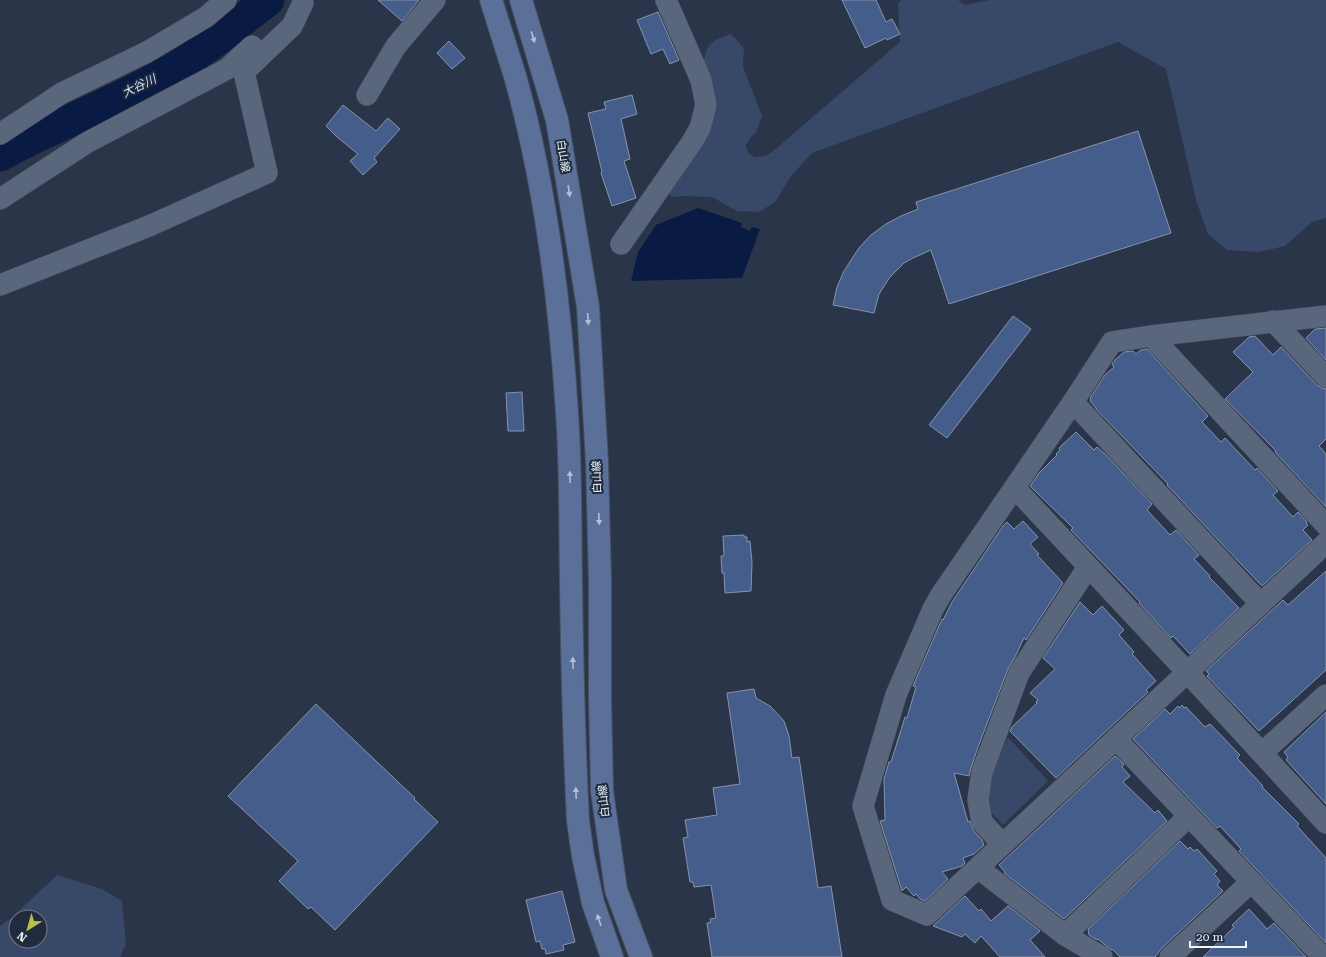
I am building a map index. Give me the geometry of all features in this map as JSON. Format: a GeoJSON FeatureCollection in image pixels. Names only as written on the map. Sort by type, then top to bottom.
{"type":"FeatureCollection","features":[{"type":"Feature","properties":{"kind":"street"},"geometry":{"type":"LineString","coordinates":[[0,134],[62,93],[154,48],[206,17],[226,0]]}},
{"type":"Feature","properties":{"kind":"street"},"geometry":{"type":"LineString","coordinates":[[367,95],[396,46],[435,0]]}},
{"type":"Feature","properties":{"kind":"street"},"geometry":{"type":"LineString","coordinates":[[491,0],[515,76],[531,142],[544,210],[558,310],[567,413],[570,474],[571,579],[578,822],[593,903],[612,957]]}},
{"type":"Feature","properties":{"kind":"street","name":"白山線"},"geometry":{"type":"LineString","coordinates":[[521,0],[557,120],[588,307],[597,462],[602,791],[616,890],[641,957]]}},
{"type":"Feature","properties":{"kind":"street"},"geometry":{"type":"LineString","coordinates":[[621,244],[692,142],[700,128],[706,106],[701,80],[666,0]]}},
{"type":"Feature","properties":{"kind":"street"},"geometry":{"type":"LineString","coordinates":[[0,199],[88,142],[227,68],[304,2]]}},
{"type":"Feature","properties":{"kind":"street"},"geometry":{"type":"LineString","coordinates":[[0,285],[149,226],[267,173],[244,72],[292,26],[304,2]]}},
{"type":"Feature","properties":{"kind":"street"},"geometry":{"type":"LineString","coordinates":[[1326,316],[1273,321],[1112,342],[1074,402],[941,595],[933,609],[896,695],[863,806],[892,900],[927,915],[1326,543]]}},
{"type":"Feature","properties":{"kind":"street"},"geometry":{"type":"LineString","coordinates":[[1273,321],[1326,377]]}},
{"type":"Feature","properties":{"kind":"street"},"geometry":{"type":"LineString","coordinates":[[1151,336],[1326,525]]}},
{"type":"Feature","properties":{"kind":"street"},"geometry":{"type":"LineString","coordinates":[[1074,402],[1261,604]]}},
{"type":"Feature","properties":{"kind":"street"},"geometry":{"type":"LineString","coordinates":[[1014,488],[1326,822]]}},
{"type":"Feature","properties":{"kind":"street"},"geometry":{"type":"LineString","coordinates":[[1002,844],[982,822],[978,800],[982,772],[1019,673],[1088,567]]}},
{"type":"Feature","properties":{"kind":"street"},"geometry":{"type":"LineString","coordinates":[[1262,753],[1326,695]]}},
{"type":"Feature","properties":{"kind":"street"},"geometry":{"type":"LineString","coordinates":[[1116,739],[1323,957]]}},
{"type":"Feature","properties":{"kind":"street"},"geometry":{"type":"LineString","coordinates":[[1065,935],[1189,816]]}},
{"type":"Feature","properties":{"kind":"street"},"geometry":{"type":"LineString","coordinates":[[978,868],[1065,935],[1102,957]]}},
{"type":"Feature","properties":{"kind":"street"},"geometry":{"type":"LineString","coordinates":[[1170,957],[1251,882]]}},
{"type":"Feature","properties":{"kind":"shaded area"},"geometry":{"type":"Polygon","coordinates":[[[901,0],[958,0],[965,5],[990,0],[1326,0],[1326,218],[1312,222],[1285,246],[1259,252],[1227,250],[1208,234],[1196,200],[1166,69],[1118,42],[812,153],[791,176],[775,202],[759,212],[737,211],[712,197],[671,197],[668,188],[695,146],[704,61],[707,50],[712,43],[731,34],[744,48],[743,67],[762,116],[756,133],[750,138],[746,145],[748,153],[755,157],[765,156],[772,152],[900,42],[898,3],[901,0]]]}},
{"type":"Feature","properties":{"kind":"shaded area"},"geometry":{"type":"Polygon","coordinates":[[[698,208],[742,223],[741,227],[750,231],[752,227],[760,229],[742,278],[631,281],[638,252],[656,225],[698,208]]]}},
{"type":"Feature","properties":{"kind":"shaded area"},"geometry":{"type":"Polygon","coordinates":[[[1008,737],[1048,781],[1003,825],[987,808],[988,779],[1008,737]]]}},
{"type":"Feature","properties":{"kind":"shaded area"},"geometry":{"type":"Polygon","coordinates":[[[57,875],[102,889],[122,901],[126,944],[120,957],[0,957],[0,926],[8,920],[8,949],[48,949],[48,909],[21,909],[57,875]]]}},
{"type":"Feature","properties":{"kind":"building"},"geometry":{"type":"Polygon","coordinates":[[[378,0],[419,0],[402,21],[378,0]]]}},
{"type":"Feature","properties":{"kind":"building"},"geometry":{"type":"Polygon","coordinates":[[[842,0],[876,0],[886,22],[892,19],[900,34],[887,40],[886,38],[865,48],[842,0]]]}},
{"type":"Feature","properties":{"kind":"building"},"geometry":{"type":"Polygon","coordinates":[[[658,12],[679,60],[670,64],[663,49],[651,54],[637,20],[658,12]]]}},
{"type":"Feature","properties":{"kind":"building"},"geometry":{"type":"Polygon","coordinates":[[[449,41],[465,58],[452,69],[437,53],[449,41]]]}},
{"type":"Feature","properties":{"kind":"building"},"geometry":{"type":"Polygon","coordinates":[[[632,95],[637,114],[621,119],[630,159],[624,161],[636,198],[612,206],[601,173],[588,113],[606,109],[604,102],[632,95]]]}},
{"type":"Feature","properties":{"kind":"building"},"geometry":{"type":"Polygon","coordinates":[[[343,105],[376,131],[388,118],[400,129],[374,158],[377,162],[363,175],[350,161],[358,154],[326,126],[343,105]]]}},
{"type":"Feature","properties":{"kind":"building"},"geometry":{"type":"Polygon","coordinates":[[[1138,131],[1171,233],[949,304],[931,250],[904,263],[890,277],[879,294],[874,313],[833,305],[837,287],[844,271],[859,248],[871,235],[886,224],[918,209],[916,202],[1138,131]]]}},
{"type":"Feature","properties":{"kind":"building"},"geometry":{"type":"Polygon","coordinates":[[[1013,316],[1031,329],[947,438],[929,425],[1013,316]]]}},
{"type":"Feature","properties":{"kind":"building"},"geometry":{"type":"Polygon","coordinates":[[[1326,328],[1326,360],[1306,338],[1315,329],[1326,328]]]}},
{"type":"Feature","properties":{"kind":"building"},"geometry":{"type":"Polygon","coordinates":[[[1255,336],[1273,355],[1281,347],[1317,385],[1326,389],[1326,439],[1319,446],[1326,454],[1326,507],[1275,452],[1276,451],[1225,399],[1253,372],[1233,352],[1249,337],[1255,336]]]}},
{"type":"Feature","properties":{"kind":"building"},"geometry":{"type":"Polygon","coordinates":[[[1147,349],[1208,416],[1202,422],[1221,442],[1225,438],[1255,470],[1257,468],[1278,491],[1273,495],[1293,517],[1298,512],[1307,522],[1306,523],[1308,525],[1303,530],[1312,540],[1262,586],[1090,401],[1090,398],[1105,375],[1114,367],[1112,364],[1115,360],[1124,352],[1133,351],[1136,354],[1141,350],[1147,349]]]}},
{"type":"Feature","properties":{"kind":"building"},"geometry":{"type":"Polygon","coordinates":[[[522,392],[524,431],[508,431],[506,393],[522,392]]]}},
{"type":"Feature","properties":{"kind":"building"},"geometry":{"type":"Polygon","coordinates":[[[1076,432],[1094,450],[1097,447],[1106,455],[1152,504],[1147,510],[1170,535],[1176,530],[1199,555],[1194,559],[1239,608],[1190,654],[1173,636],[1171,638],[1139,603],[1140,602],[1071,530],[1073,528],[1030,486],[1039,473],[1057,455],[1056,454],[1060,450],[1059,448],[1076,432]]]}},
{"type":"Feature","properties":{"kind":"building"},"geometry":{"type":"Polygon","coordinates":[[[1023,521],[1038,537],[1030,544],[1039,554],[1037,555],[1063,583],[1026,640],[1024,638],[1008,669],[978,747],[969,776],[954,773],[968,822],[970,821],[973,830],[982,840],[984,845],[974,854],[963,858],[965,863],[962,866],[942,872],[948,879],[925,901],[920,899],[916,894],[914,896],[906,887],[902,891],[880,821],[885,820],[884,779],[905,717],[907,718],[916,687],[913,686],[942,619],[943,620],[952,602],[1003,526],[1007,522],[1014,529],[1023,521]]]}},
{"type":"Feature","properties":{"kind":"building"},"geometry":{"type":"Polygon","coordinates":[[[744,535],[744,537],[747,537],[747,542],[750,541],[752,562],[751,591],[725,593],[721,556],[724,556],[723,536],[744,535]]]}},
{"type":"Feature","properties":{"kind":"building"},"geometry":{"type":"Polygon","coordinates":[[[1326,571],[1326,670],[1259,731],[1207,676],[1209,674],[1206,671],[1283,600],[1288,605],[1326,571]]]}},
{"type":"Feature","properties":{"kind":"building"},"geometry":{"type":"Polygon","coordinates":[[[1080,602],[1093,615],[1102,606],[1124,630],[1119,635],[1134,652],[1132,654],[1156,681],[1146,690],[1148,692],[1056,778],[1010,731],[1012,727],[1037,703],[1036,702],[1038,700],[1030,693],[1055,669],[1043,658],[1080,602]]]}},
{"type":"Feature","properties":{"kind":"building"},"geometry":{"type":"Polygon","coordinates":[[[754,689],[756,698],[770,706],[784,721],[789,736],[792,758],[799,757],[818,888],[831,886],[842,957],[712,957],[707,923],[711,922],[710,919],[716,918],[711,885],[694,887],[693,882],[690,882],[683,838],[688,837],[685,820],[717,815],[713,788],[740,784],[727,693],[754,689]]]}},
{"type":"Feature","properties":{"kind":"building"},"geometry":{"type":"Polygon","coordinates":[[[316,704],[415,798],[414,799],[438,822],[335,930],[311,907],[308,909],[279,881],[298,861],[228,796],[316,704]]]}},
{"type":"Feature","properties":{"kind":"building"},"geometry":{"type":"Polygon","coordinates":[[[1182,705],[1184,708],[1186,707],[1205,727],[1210,724],[1240,755],[1237,758],[1263,786],[1262,787],[1299,824],[1297,826],[1326,858],[1326,943],[1239,851],[1241,849],[1220,826],[1217,828],[1133,739],[1165,709],[1170,714],[1178,706],[1179,708],[1182,705]]]}},
{"type":"Feature","properties":{"kind":"building"},"geometry":{"type":"Polygon","coordinates":[[[1326,712],[1326,804],[1286,760],[1288,757],[1284,752],[1326,712]]]}},
{"type":"Feature","properties":{"kind":"building"},"geometry":{"type":"Polygon","coordinates":[[[1115,756],[1124,764],[1122,767],[1130,776],[1123,782],[1155,813],[1158,810],[1167,821],[1064,919],[1004,873],[1005,872],[999,865],[1115,756]]]}},
{"type":"Feature","properties":{"kind":"building"},"geometry":{"type":"Polygon","coordinates":[[[1180,841],[1188,849],[1190,847],[1194,851],[1197,849],[1217,871],[1214,874],[1220,881],[1217,885],[1223,891],[1162,948],[1155,957],[1120,957],[1098,939],[1097,940],[1089,935],[1088,929],[1180,841]]]}},
{"type":"Feature","properties":{"kind":"building"},"geometry":{"type":"Polygon","coordinates":[[[562,891],[575,942],[563,945],[564,950],[546,954],[545,949],[542,949],[540,941],[536,942],[526,900],[562,891]]]}},
{"type":"Feature","properties":{"kind":"building"},"geometry":{"type":"Polygon","coordinates":[[[965,896],[979,911],[981,909],[991,921],[1008,906],[1040,931],[1030,940],[1045,957],[1000,957],[981,936],[975,943],[965,934],[962,937],[933,926],[965,896]]]}},
{"type":"Feature","properties":{"kind":"building"},"geometry":{"type":"Polygon","coordinates":[[[1249,909],[1267,929],[1274,923],[1306,957],[1203,957],[1234,927],[1232,925],[1249,909]]]}},
{"type":"Feature","properties":{"kind":"waterway","name":"大谷川"},"geometry":{"type":"LineString","coordinates":[[0,155],[22,143],[110,102],[175,68],[211,44],[268,0]]}}]}
